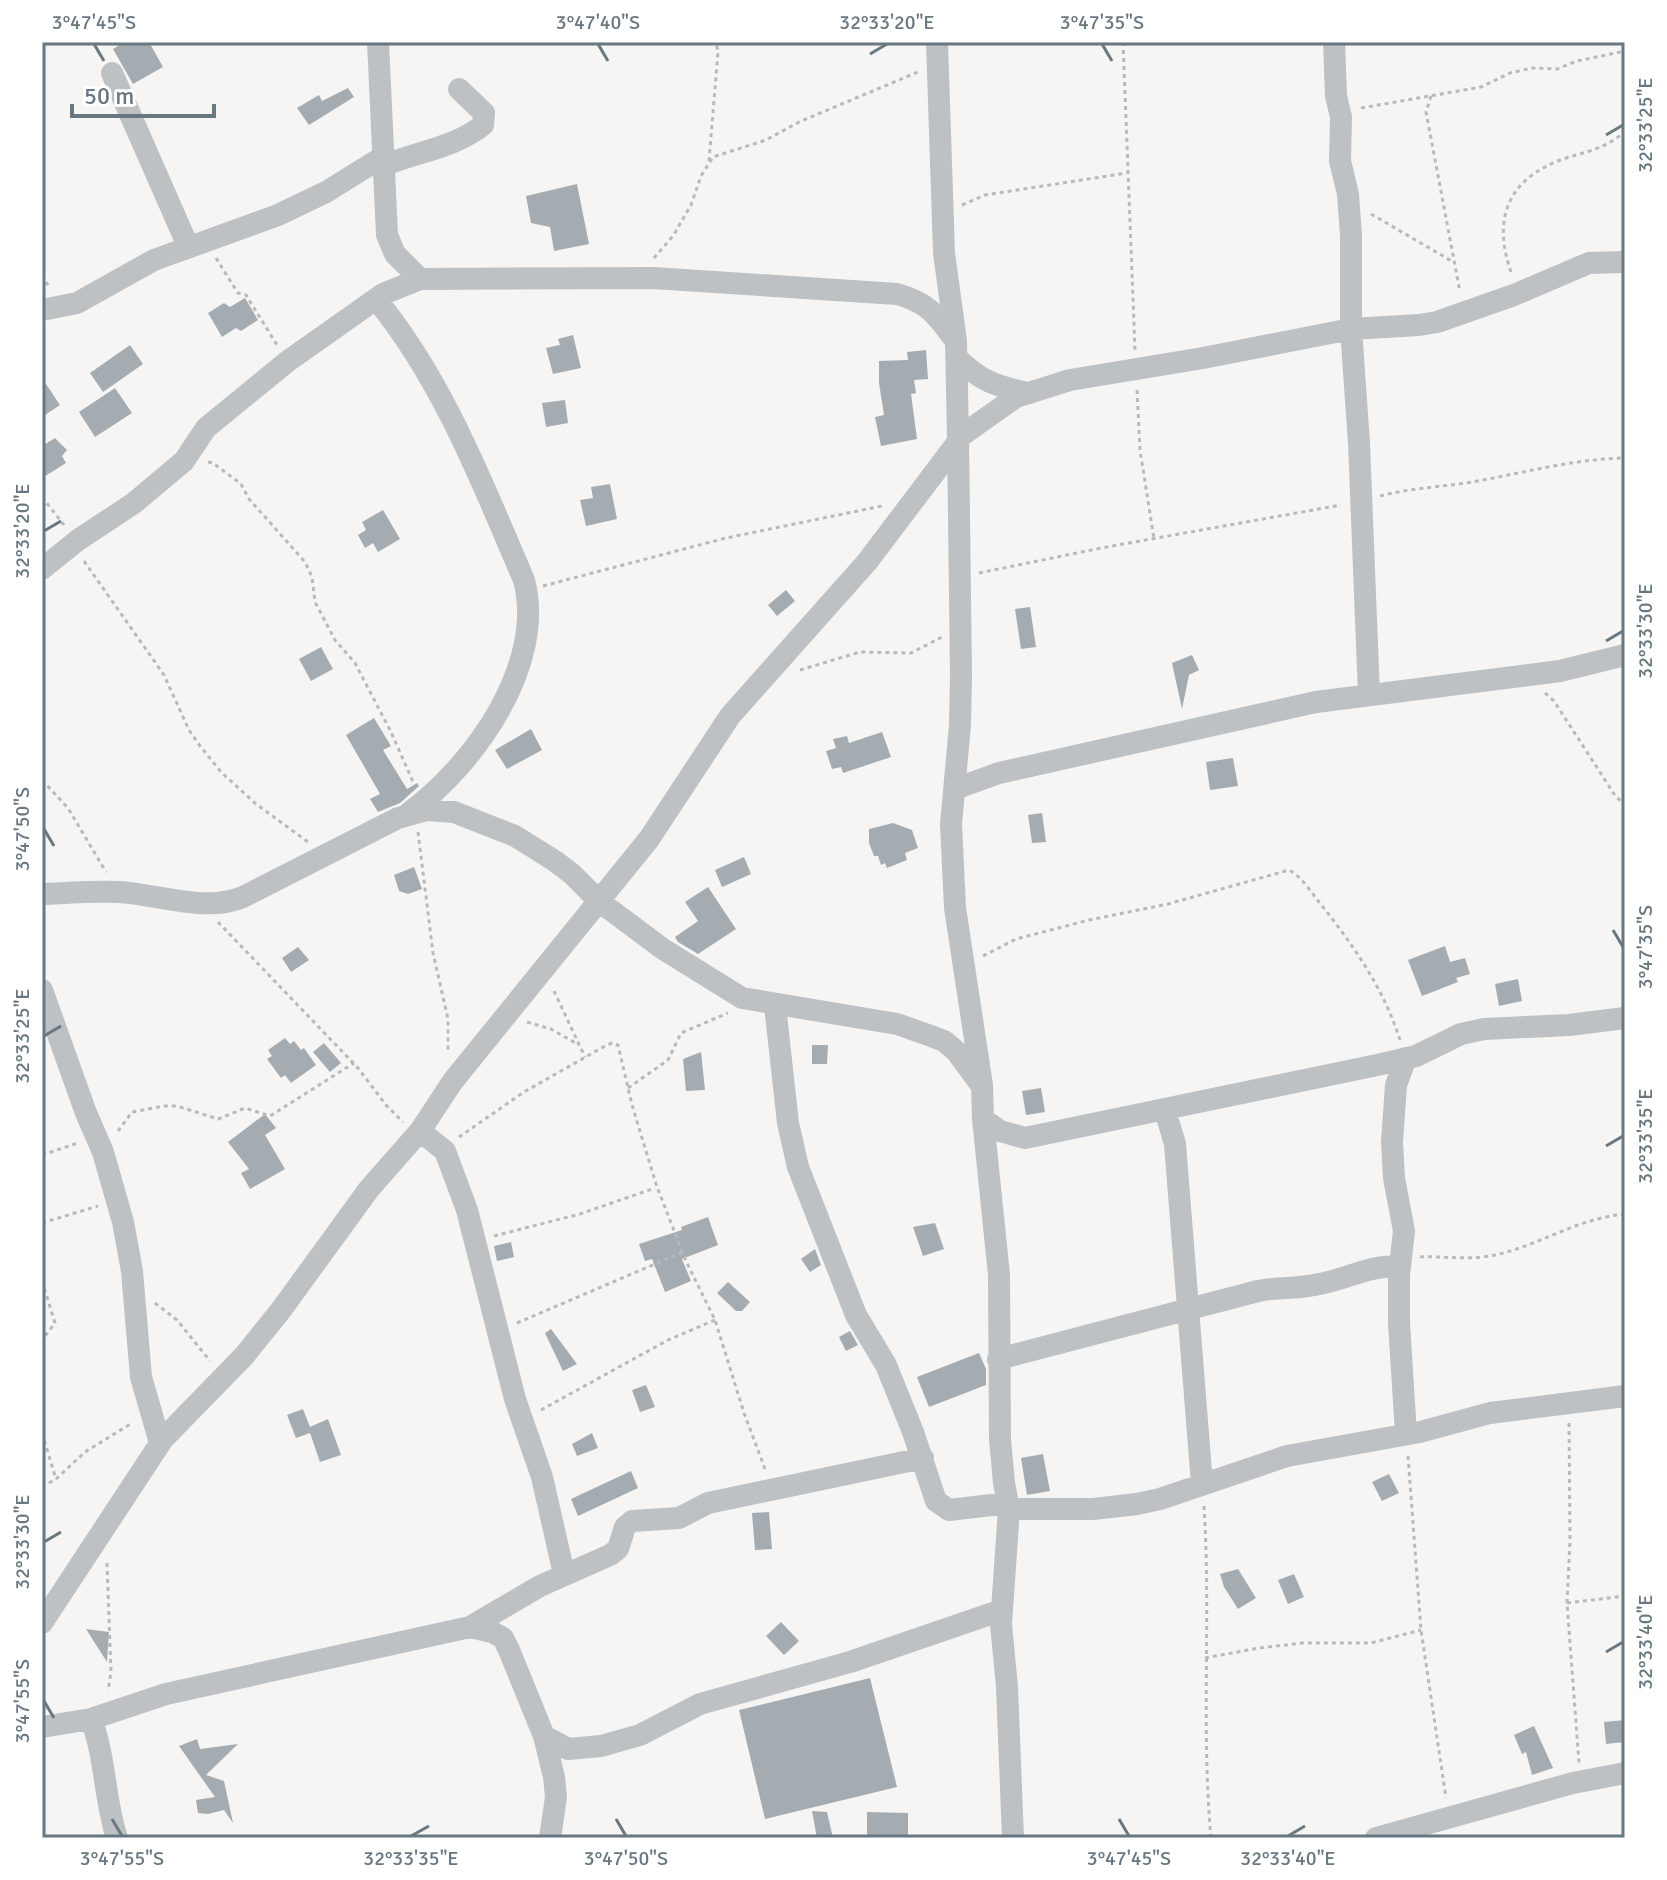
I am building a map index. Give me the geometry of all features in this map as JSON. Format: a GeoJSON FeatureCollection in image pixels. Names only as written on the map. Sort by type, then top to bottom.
{"type":"FeatureCollection","features":[{"type":"Feature","properties":{"kind":"street"},"geometry":{"type":"LineString","coordinates":[[378,42],[387,235],[395,254],[420,279]]}},
{"type":"Feature","properties":{"kind":"street"},"geometry":{"type":"LineString","coordinates":[[947,42],[938,53],[944,253],[956,349],[961,632],[960,725],[951,824],[955,908],[982,1085],[999,1275],[1000,1439],[1009,1506],[1002,1610],[1013,1838]]}},
{"type":"Feature","properties":{"kind":"street"},"geometry":{"type":"LineString","coordinates":[[1334,42],[1333,60],[1340,112],[1340,161],[1348,201],[1353,274],[1351,329],[1369,695]]}},
{"type":"Feature","properties":{"kind":"street"},"geometry":{"type":"LineString","coordinates":[[112,73],[197,244]]}},
{"type":"Feature","properties":{"kind":"street"},"geometry":{"type":"LineString","coordinates":[[42,310],[77,303],[154,260],[278,215],[384,161],[445,146],[473,133],[483,125],[484,113],[459,89]]}},
{"type":"Feature","properties":{"kind":"street"},"geometry":{"type":"LineString","coordinates":[[42,1623],[160,1443],[262,1333],[352,1212],[418,1133],[453,1081],[649,839],[730,716],[867,562],[958,441],[1000,407],[1027,393],[1070,380],[1351,329],[1419,325],[1459,315],[1589,263],[1625,262]]}},
{"type":"Feature","properties":{"kind":"street"},"geometry":{"type":"LineString","coordinates":[[42,569],[134,503],[184,461],[206,428],[288,361],[376,299],[420,279],[635,278],[897,294],[931,308],[976,376],[991,384],[1027,393]]}},
{"type":"Feature","properties":{"kind":"street"},"geometry":{"type":"LineString","coordinates":[[42,894],[119,892],[199,902],[234,901],[416,810],[465,760],[492,726],[506,702],[529,616],[526,591],[496,515],[443,399],[425,366],[376,299]]}},
{"type":"Feature","properties":{"kind":"street"},"geometry":{"type":"LineString","coordinates":[[955,789],[999,773],[1316,702],[1560,671],[1625,655]]}},
{"type":"Feature","properties":{"kind":"street"},"geometry":{"type":"LineString","coordinates":[[416,810],[454,812],[515,836],[572,874],[600,902],[663,949],[742,998],[769,1005],[897,1024],[931,1036],[944,1041],[956,1051],[982,1085]]}},
{"type":"Feature","properties":{"kind":"street"},"geometry":{"type":"LineString","coordinates":[[42,990],[99,1143],[123,1222],[133,1287],[141,1377],[160,1443]]}},
{"type":"Feature","properties":{"kind":"street"},"geometry":{"type":"LineString","coordinates":[[769,1005],[798,1167],[856,1315],[886,1365],[923,1458],[933,1494],[949,1510],[1009,1506],[1093,1509],[1137,1504],[1287,1456],[1406,1434],[1490,1413],[1625,1396]]}},
{"type":"Feature","properties":{"kind":"street"},"geometry":{"type":"LineString","coordinates":[[988,1167],[1025,1138],[1406,1058],[1438,1047],[1461,1034],[1484,1029],[1569,1025],[1625,1018]]}},
{"type":"Feature","properties":{"kind":"street"},"geometry":{"type":"LineString","coordinates":[[1406,1058],[1396,1085],[1392,1142],[1394,1178],[1404,1231],[1399,1323],[1406,1434]]}},
{"type":"Feature","properties":{"kind":"street"},"geometry":{"type":"LineString","coordinates":[[1165,1110],[1175,1144],[1202,1484]]}},
{"type":"Feature","properties":{"kind":"street"},"geometry":{"type":"LineString","coordinates":[[983,1119],[1000,1131],[1025,1138]]}},
{"type":"Feature","properties":{"kind":"street"},"geometry":{"type":"LineString","coordinates":[[418,1133],[445,1151],[467,1210],[523,1422],[542,1477],[564,1574]]}},
{"type":"Feature","properties":{"kind":"street"},"geometry":{"type":"LineString","coordinates":[[998,1359],[1280,1286],[1318,1285],[1378,1266],[1400,1266]]}},
{"type":"Feature","properties":{"kind":"street"},"geometry":{"type":"LineString","coordinates":[[42,1727],[100,1716],[166,1694],[470,1627],[564,1574],[614,1552],[620,1545],[625,1527],[632,1521],[679,1518],[708,1503],[923,1458]]}},
{"type":"Feature","properties":{"kind":"street"},"geometry":{"type":"LineString","coordinates":[[544,1736],[568,1749],[601,1746],[640,1735],[700,1704],[850,1662],[1002,1610]]}},
{"type":"Feature","properties":{"kind":"street"},"geometry":{"type":"LineString","coordinates":[[470,1627],[503,1638],[544,1736],[556,1797],[550,1838]]}},
{"type":"Feature","properties":{"kind":"street"},"geometry":{"type":"LineString","coordinates":[[100,1716],[100,1741],[117,1838]]}},
{"type":"Feature","properties":{"kind":"street"},"geometry":{"type":"LineString","coordinates":[[1376,1838],[1582,1781],[1625,1773]]}},
{"type":"Feature","properties":{"kind":"path"},"geometry":{"type":"LineString","coordinates":[[635,278],[673,236],[691,205],[709,161],[718,52],[716,42]]}},
{"type":"Feature","properties":{"kind":"path"},"geometry":{"type":"LineString","coordinates":[[1123,42],[1140,450],[1154,539]]}},
{"type":"Feature","properties":{"kind":"path"},"geometry":{"type":"LineString","coordinates":[[1340,112],[1481,87],[1510,73],[1532,68],[1557,69],[1577,61],[1625,51]]}},
{"type":"Feature","properties":{"kind":"path"},"geometry":{"type":"LineString","coordinates":[[709,161],[721,154],[766,140],[938,53]]}},
{"type":"Feature","properties":{"kind":"path"},"geometry":{"type":"LineString","coordinates":[[1431,96],[1426,112],[1460,291],[1459,315]]}},
{"type":"Feature","properties":{"kind":"path"},"geometry":{"type":"LineString","coordinates":[[1518,293],[1502,233],[1508,204],[1531,174],[1564,159],[1600,148],[1625,131]]}},
{"type":"Feature","properties":{"kind":"path"},"geometry":{"type":"LineString","coordinates":[[944,213],[985,195],[1128,173]]}},
{"type":"Feature","properties":{"kind":"path"},"geometry":{"type":"LineString","coordinates":[[1348,201],[1455,263]]}},
{"type":"Feature","properties":{"kind":"path"},"geometry":{"type":"LineString","coordinates":[[197,244],[238,293],[246,295],[288,361]]}},
{"type":"Feature","properties":{"kind":"path"},"geometry":{"type":"LineString","coordinates":[[960,578],[1012,564],[1360,502],[1398,491],[1470,482],[1590,459],[1625,458]]}},
{"type":"Feature","properties":{"kind":"path"},"geometry":{"type":"LineString","coordinates":[[184,461],[213,463],[241,484],[249,499],[305,562],[312,577],[315,602],[335,640],[355,663],[391,732],[416,810],[433,953],[448,1019],[447,1045],[453,1081]]}},
{"type":"Feature","properties":{"kind":"path"},"geometry":{"type":"LineString","coordinates":[[42,497],[164,675],[189,730],[221,772],[256,804],[325,855]]}},
{"type":"Feature","properties":{"kind":"path"},"geometry":{"type":"LineString","coordinates":[[526,591],[726,538],[914,500]]}},
{"type":"Feature","properties":{"kind":"path"},"geometry":{"type":"LineString","coordinates":[[795,671],[860,652],[911,653],[943,636],[961,632]]}},
{"type":"Feature","properties":{"kind":"path"},"geometry":{"type":"LineString","coordinates":[[1523,676],[1554,701],[1616,797],[1625,804]]}},
{"type":"Feature","properties":{"kind":"path"},"geometry":{"type":"LineString","coordinates":[[42,780],[68,808],[119,892]]}},
{"type":"Feature","properties":{"kind":"path"},"geometry":{"type":"LineString","coordinates":[[965,965],[1016,939],[1168,904],[1289,870],[1336,923],[1367,972],[1388,1008],[1406,1058]]}},
{"type":"Feature","properties":{"kind":"path"},"geometry":{"type":"LineString","coordinates":[[199,902],[354,1063],[386,1105],[418,1133]]}},
{"type":"Feature","properties":{"kind":"path"},"geometry":{"type":"LineString","coordinates":[[544,970],[585,1057]]}},
{"type":"Feature","properties":{"kind":"path"},"geometry":{"type":"LineString","coordinates":[[628,1088],[668,1060],[677,1037],[687,1029],[716,1016],[769,1005]]}},
{"type":"Feature","properties":{"kind":"path"},"geometry":{"type":"LineString","coordinates":[[504,1018],[551,1029],[579,1045]]}},
{"type":"Feature","properties":{"kind":"path"},"geometry":{"type":"LineString","coordinates":[[445,1151],[475,1125],[524,1092],[605,1046],[616,1044],[657,1187],[715,1320],[748,1426],[773,1490]]}},
{"type":"Feature","properties":{"kind":"path"},"geometry":{"type":"LineString","coordinates":[[42,1155],[73,1146],[99,1143],[132,1112],[164,1106],[177,1106],[218,1119],[245,1108],[270,1116],[354,1063]]}},
{"type":"Feature","properties":{"kind":"path"},"geometry":{"type":"LineString","coordinates":[[475,1240],[580,1214],[657,1187]]}},
{"type":"Feature","properties":{"kind":"path"},"geometry":{"type":"LineString","coordinates":[[42,1223],[117,1200]]}},
{"type":"Feature","properties":{"kind":"path"},"geometry":{"type":"LineString","coordinates":[[1400,1266],[1420,1257],[1488,1257],[1582,1222],[1625,1214]]}},
{"type":"Feature","properties":{"kind":"path"},"geometry":{"type":"LineString","coordinates":[[497,1325],[523,1322],[560,1302],[683,1252]]}},
{"type":"Feature","properties":{"kind":"path"},"geometry":{"type":"LineString","coordinates":[[42,1281],[55,1323],[42,1340]]}},
{"type":"Feature","properties":{"kind":"path"},"geometry":{"type":"LineString","coordinates":[[133,1287],[177,1320],[222,1377]]}},
{"type":"Feature","properties":{"kind":"path"},"geometry":{"type":"LineString","coordinates":[[523,1422],[557,1399],[668,1340],[715,1320]]}},
{"type":"Feature","properties":{"kind":"path"},"geometry":{"type":"LineString","coordinates":[[1568,1403],[1570,1540],[1567,1603],[1582,1781]]}},
{"type":"Feature","properties":{"kind":"path"},"geometry":{"type":"LineString","coordinates":[[42,1487],[56,1479],[85,1452],[150,1413]]}},
{"type":"Feature","properties":{"kind":"path"},"geometry":{"type":"LineString","coordinates":[[42,1433],[56,1479]]}},
{"type":"Feature","properties":{"kind":"path"},"geometry":{"type":"LineString","coordinates":[[1406,1434],[1421,1630],[1449,1817]]}},
{"type":"Feature","properties":{"kind":"path"},"geometry":{"type":"LineString","coordinates":[[1202,1484],[1208,1576],[1205,1658],[1207,1794],[1211,1838]]}},
{"type":"Feature","properties":{"kind":"path"},"geometry":{"type":"LineString","coordinates":[[100,1716],[110,1614],[104,1527]]}},
{"type":"Feature","properties":{"kind":"path"},"geometry":{"type":"LineString","coordinates":[[1567,1603],[1625,1596]]}},
{"type":"Feature","properties":{"kind":"path"},"geometry":{"type":"LineString","coordinates":[[1205,1658],[1303,1643],[1371,1643],[1421,1630]]}},
{"type":"Feature","properties":{"kind":"building"},"geometry":{"type":"Polygon","coordinates":[[[124,42],[149,42],[163,67],[133,84],[113,49],[124,42]]]}},
{"type":"Feature","properties":{"kind":"building"},"geometry":{"type":"Polygon","coordinates":[[[348,88],[354,97],[309,125],[297,108],[319,95],[322,101],[348,88]]]}},
{"type":"Feature","properties":{"kind":"building"},"geometry":{"type":"Polygon","coordinates":[[[577,184],[589,244],[554,251],[550,227],[531,223],[526,196],[577,184]]]}},
{"type":"Feature","properties":{"kind":"building"},"geometry":{"type":"Polygon","coordinates":[[[245,298],[258,320],[241,331],[236,328],[222,337],[208,313],[224,303],[230,307],[245,298]]]}},
{"type":"Feature","properties":{"kind":"building"},"geometry":{"type":"Polygon","coordinates":[[[573,335],[581,368],[553,374],[546,348],[560,345],[558,339],[573,335]]]}},
{"type":"Feature","properties":{"kind":"building"},"geometry":{"type":"Polygon","coordinates":[[[130,345],[143,364],[103,392],[90,373],[130,345]]]}},
{"type":"Feature","properties":{"kind":"building"},"geometry":{"type":"Polygon","coordinates":[[[926,350],[928,379],[914,380],[916,393],[911,394],[917,439],[881,446],[875,417],[884,415],[879,361],[908,360],[907,352],[926,350]]]}},
{"type":"Feature","properties":{"kind":"building"},"geometry":{"type":"Polygon","coordinates":[[[42,378],[60,405],[42,417],[42,378]]]}},
{"type":"Feature","properties":{"kind":"building"},"geometry":{"type":"Polygon","coordinates":[[[115,388],[132,413],[95,437],[79,412],[115,388]]]}},
{"type":"Feature","properties":{"kind":"building"},"geometry":{"type":"Polygon","coordinates":[[[565,400],[568,423],[546,427],[542,403],[565,400]]]}},
{"type":"Feature","properties":{"kind":"building"},"geometry":{"type":"Polygon","coordinates":[[[55,438],[67,450],[62,456],[66,463],[42,478],[42,446],[55,438]]]}},
{"type":"Feature","properties":{"kind":"building"},"geometry":{"type":"Polygon","coordinates":[[[610,484],[617,519],[586,526],[580,500],[593,498],[591,487],[610,484]]]}},
{"type":"Feature","properties":{"kind":"building"},"geometry":{"type":"Polygon","coordinates":[[[383,510],[400,539],[378,552],[373,543],[365,548],[358,535],[366,530],[362,522],[383,510]]]}},
{"type":"Feature","properties":{"kind":"building"},"geometry":{"type":"Polygon","coordinates":[[[786,590],[795,601],[777,616],[768,605],[786,590]]]}},
{"type":"Feature","properties":{"kind":"building"},"geometry":{"type":"Polygon","coordinates":[[[1030,607],[1036,647],[1021,649],[1015,609],[1030,607]]]}},
{"type":"Feature","properties":{"kind":"building"},"geometry":{"type":"Polygon","coordinates":[[[321,647],[333,669],[311,681],[299,659],[321,647]]]}},
{"type":"Feature","properties":{"kind":"building"},"geometry":{"type":"Polygon","coordinates":[[[1192,655],[1199,670],[1189,675],[1182,709],[1172,663],[1192,655]]]}},
{"type":"Feature","properties":{"kind":"building"},"geometry":{"type":"Polygon","coordinates":[[[374,718],[391,746],[383,750],[407,789],[417,783],[419,786],[400,803],[378,812],[370,799],[380,794],[346,735],[374,718]]]}},
{"type":"Feature","properties":{"kind":"building"},"geometry":{"type":"Polygon","coordinates":[[[531,729],[542,750],[507,769],[495,750],[531,729]]]}},
{"type":"Feature","properties":{"kind":"building"},"geometry":{"type":"Polygon","coordinates":[[[882,732],[891,757],[843,773],[841,767],[832,769],[826,751],[836,748],[833,739],[847,736],[849,743],[882,732]]]}},
{"type":"Feature","properties":{"kind":"building"},"geometry":{"type":"Polygon","coordinates":[[[1233,758],[1238,786],[1210,790],[1206,762],[1233,758]]]}},
{"type":"Feature","properties":{"kind":"building"},"geometry":{"type":"Polygon","coordinates":[[[1042,813],[1046,842],[1032,843],[1028,815],[1042,813]]]}},
{"type":"Feature","properties":{"kind":"building"},"geometry":{"type":"Polygon","coordinates":[[[893,823],[912,830],[918,848],[905,853],[907,860],[887,868],[885,863],[881,865],[878,856],[874,856],[869,843],[869,829],[893,823]]]}},
{"type":"Feature","properties":{"kind":"building"},"geometry":{"type":"Polygon","coordinates":[[[744,857],[751,874],[722,887],[715,870],[744,857]]]}},
{"type":"Feature","properties":{"kind":"building"},"geometry":{"type":"Polygon","coordinates":[[[414,867],[422,889],[408,894],[399,891],[394,875],[414,867]]]}},
{"type":"Feature","properties":{"kind":"building"},"geometry":{"type":"Polygon","coordinates":[[[708,887],[736,929],[698,954],[675,937],[698,921],[685,902],[708,887]]]}},
{"type":"Feature","properties":{"kind":"building"},"geometry":{"type":"Polygon","coordinates":[[[1445,946],[1450,962],[1465,958],[1470,974],[1422,996],[1408,960],[1445,946]]]}},
{"type":"Feature","properties":{"kind":"building"},"geometry":{"type":"Polygon","coordinates":[[[298,947],[309,960],[291,972],[282,958],[298,947]]]}},
{"type":"Feature","properties":{"kind":"building"},"geometry":{"type":"Polygon","coordinates":[[[1518,979],[1522,1001],[1499,1006],[1495,984],[1518,979]]]}},
{"type":"Feature","properties":{"kind":"building"},"geometry":{"type":"Polygon","coordinates":[[[285,1038],[290,1044],[294,1041],[301,1050],[304,1048],[316,1065],[291,1083],[285,1075],[281,1078],[267,1059],[272,1056],[268,1050],[285,1038]]]}},
{"type":"Feature","properties":{"kind":"building"},"geometry":{"type":"Polygon","coordinates":[[[324,1043],[341,1063],[330,1072],[313,1052],[324,1043]]]}},
{"type":"Feature","properties":{"kind":"building"},"geometry":{"type":"Polygon","coordinates":[[[812,1045],[828,1045],[827,1064],[812,1064],[812,1045]]]}},
{"type":"Feature","properties":{"kind":"building"},"geometry":{"type":"Polygon","coordinates":[[[701,1052],[705,1090],[686,1091],[683,1059],[701,1052]]]}},
{"type":"Feature","properties":{"kind":"building"},"geometry":{"type":"Polygon","coordinates":[[[1041,1088],[1045,1112],[1026,1115],[1022,1091],[1041,1088]]]}},
{"type":"Feature","properties":{"kind":"building"},"geometry":{"type":"Polygon","coordinates":[[[265,1114],[276,1128],[265,1135],[285,1169],[250,1189],[241,1173],[249,1169],[228,1142],[265,1114]]]}},
{"type":"Feature","properties":{"kind":"building"},"geometry":{"type":"Polygon","coordinates":[[[708,1217],[718,1245],[682,1259],[691,1281],[665,1292],[652,1259],[645,1261],[639,1244],[682,1230],[681,1227],[708,1217]]]}},
{"type":"Feature","properties":{"kind":"building"},"geometry":{"type":"Polygon","coordinates":[[[935,1223],[944,1249],[923,1256],[913,1227],[935,1223]]]}},
{"type":"Feature","properties":{"kind":"building"},"geometry":{"type":"Polygon","coordinates":[[[511,1242],[514,1257],[497,1261],[494,1246],[511,1242]]]}},
{"type":"Feature","properties":{"kind":"building"},"geometry":{"type":"Polygon","coordinates":[[[815,1249],[821,1265],[810,1272],[801,1259],[815,1249]]]}},
{"type":"Feature","properties":{"kind":"building"},"geometry":{"type":"Polygon","coordinates":[[[728,1282],[750,1302],[742,1311],[736,1311],[717,1293],[728,1282]]]}},
{"type":"Feature","properties":{"kind":"building"},"geometry":{"type":"Polygon","coordinates":[[[551,1329],[577,1364],[563,1371],[545,1333],[551,1329]]]}},
{"type":"Feature","properties":{"kind":"building"},"geometry":{"type":"Polygon","coordinates":[[[850,1331],[858,1345],[846,1351],[839,1337],[850,1331]]]}},
{"type":"Feature","properties":{"kind":"building"},"geometry":{"type":"Polygon","coordinates":[[[979,1353],[986,1369],[986,1385],[929,1407],[917,1377],[979,1353]]]}},
{"type":"Feature","properties":{"kind":"building"},"geometry":{"type":"Polygon","coordinates":[[[646,1385],[655,1407],[640,1412],[632,1390],[646,1385]]]}},
{"type":"Feature","properties":{"kind":"building"},"geometry":{"type":"Polygon","coordinates":[[[303,1409],[310,1427],[328,1419],[341,1455],[320,1462],[310,1433],[296,1438],[287,1415],[303,1409]]]}},
{"type":"Feature","properties":{"kind":"building"},"geometry":{"type":"Polygon","coordinates":[[[592,1433],[598,1448],[577,1456],[572,1444],[592,1433]]]}},
{"type":"Feature","properties":{"kind":"building"},"geometry":{"type":"Polygon","coordinates":[[[1043,1454],[1050,1491],[1027,1495],[1021,1458],[1043,1454]]]}},
{"type":"Feature","properties":{"kind":"building"},"geometry":{"type":"Polygon","coordinates":[[[631,1471],[638,1488],[578,1516],[571,1499],[631,1471]]]}},
{"type":"Feature","properties":{"kind":"building"},"geometry":{"type":"Polygon","coordinates":[[[1389,1474],[1399,1493],[1382,1501],[1372,1482],[1389,1474]]]}},
{"type":"Feature","properties":{"kind":"building"},"geometry":{"type":"Polygon","coordinates":[[[769,1512],[772,1549],[755,1550],[752,1513],[769,1512]]]}},
{"type":"Feature","properties":{"kind":"building"},"geometry":{"type":"Polygon","coordinates":[[[1238,1569],[1256,1598],[1238,1609],[1220,1574],[1238,1569]]]}},
{"type":"Feature","properties":{"kind":"building"},"geometry":{"type":"Polygon","coordinates":[[[1294,1574],[1304,1597],[1288,1604],[1278,1580],[1294,1574]]]}},
{"type":"Feature","properties":{"kind":"building"},"geometry":{"type":"Polygon","coordinates":[[[781,1622],[799,1641],[784,1655],[766,1636],[781,1622]]]}},
{"type":"Feature","properties":{"kind":"building"},"geometry":{"type":"Polygon","coordinates":[[[86,1629],[109,1632],[107,1662],[86,1629]]]}},
{"type":"Feature","properties":{"kind":"building"},"geometry":{"type":"Polygon","coordinates":[[[870,1678],[897,1787],[765,1819],[739,1710],[870,1678]]]}},
{"type":"Feature","properties":{"kind":"building"},"geometry":{"type":"Polygon","coordinates":[[[1625,1720],[1625,1742],[1606,1744],[1604,1722],[1625,1720]]]}},
{"type":"Feature","properties":{"kind":"building"},"geometry":{"type":"Polygon","coordinates":[[[1534,1726],[1553,1768],[1532,1775],[1526,1752],[1522,1754],[1514,1735],[1534,1726]]]}},
{"type":"Feature","properties":{"kind":"building"},"geometry":{"type":"Polygon","coordinates":[[[197,1739],[200,1749],[238,1744],[206,1775],[224,1781],[233,1823],[224,1810],[198,1813],[196,1800],[215,1797],[179,1746],[197,1739]]]}},
{"type":"Feature","properties":{"kind":"building"},"geometry":{"type":"Polygon","coordinates":[[[812,1811],[827,1812],[833,1838],[817,1838],[812,1811]]]}},
{"type":"Feature","properties":{"kind":"building"},"geometry":{"type":"Polygon","coordinates":[[[867,1812],[908,1813],[908,1838],[867,1838],[867,1812]]]}}]}
